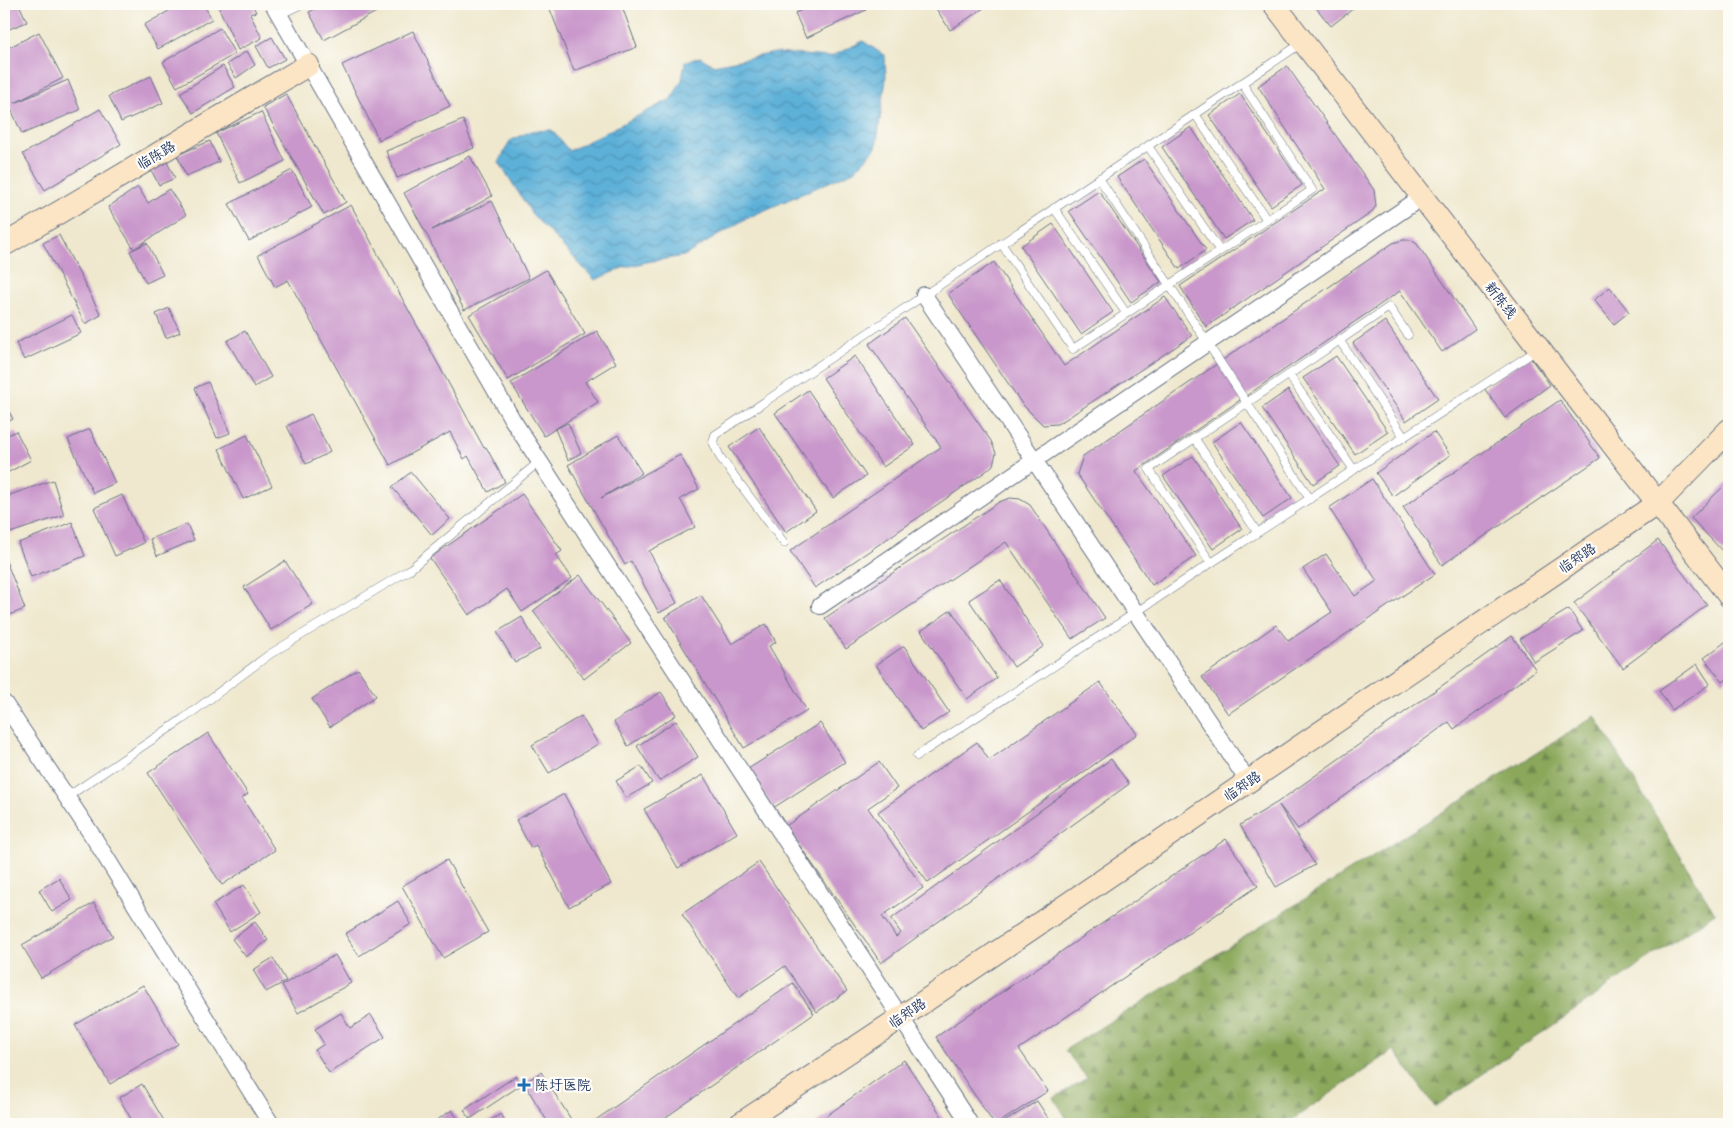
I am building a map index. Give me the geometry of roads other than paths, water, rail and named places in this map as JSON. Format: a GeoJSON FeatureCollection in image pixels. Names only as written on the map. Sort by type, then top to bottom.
{"type":"FeatureCollection","features":[{"type":"Feature","properties":{"kind":"main road","name":"新陈线"},"geometry":{"type":"LineString","coordinates":[[1274,4],[1729,596]]}},
{"type":"Feature","properties":{"kind":"main road","name":"临陈路"},"geometry":{"type":"LineString","coordinates":[[4,245],[308,65]]}},
{"type":"Feature","properties":{"kind":"main road","name":"临郑路"},"geometry":{"type":"LineString","coordinates":[[740,1124],[900,1018],[1658,503],[1729,430]]}},
{"type":"Feature","properties":{"kind":"street"},"geometry":{"type":"LineString","coordinates":[[276,9],[512,418],[970,1124]]}},
{"type":"Feature","properties":{"kind":"street"},"geometry":{"type":"LineString","coordinates":[[820,606],[1422,197]]}},
{"type":"Feature","properties":{"kind":"street"},"geometry":{"type":"LineString","coordinates":[[924,295],[1248,781]]}},
{"type":"Feature","properties":{"kind":"street"},"geometry":{"type":"LineString","coordinates":[[4,703],[100,847],[271,1124]]}},
{"type":"Feature","properties":{"kind":"lane"},"geometry":{"type":"LineString","coordinates":[[276,9],[302,4]]}},
{"type":"Feature","properties":{"kind":"lane"},"geometry":{"type":"LineString","coordinates":[[784,543],[720,456],[713,442],[715,434],[1303,42]]}},
{"type":"Feature","properties":{"kind":"lane"},"geometry":{"type":"LineString","coordinates":[[1001,243],[1073,349],[1126,314],[1312,190],[1242,83]]}},
{"type":"Feature","properties":{"kind":"lane"},"geometry":{"type":"LineString","coordinates":[[1195,114],[1267,220]]}},
{"type":"Feature","properties":{"kind":"lane"},"geometry":{"type":"LineString","coordinates":[[1148,146],[1220,251]]}},
{"type":"Feature","properties":{"kind":"lane"},"geometry":{"type":"LineString","coordinates":[[1099,178],[1310,499]]}},
{"type":"Feature","properties":{"kind":"lane"},"geometry":{"type":"LineString","coordinates":[[1054,208],[1126,314]]}},
{"type":"Feature","properties":{"kind":"lane"},"geometry":{"type":"LineString","coordinates":[[1211,563],[1149,470],[1389,308],[1408,335]]}},
{"type":"Feature","properties":{"kind":"lane"},"geometry":{"type":"LineString","coordinates":[[1340,341],[1404,437]]}},
{"type":"Feature","properties":{"kind":"lane"},"geometry":{"type":"LineString","coordinates":[[917,756],[1539,349]]}},
{"type":"Feature","properties":{"kind":"lane"},"geometry":{"type":"LineString","coordinates":[[1289,375],[1354,470]]}},
{"type":"Feature","properties":{"kind":"lane"},"geometry":{"type":"LineString","coordinates":[[1195,439],[1257,532]]}},
{"type":"Feature","properties":{"kind":"lane"},"geometry":{"type":"LineString","coordinates":[[67,797],[184,719],[270,654],[409,570],[540,461]]}},
{"type":"Feature","properties":{"kind":"water"},"geometry":{"type":"Polygon","coordinates":[[[863,41],[885,56],[886,79],[876,148],[854,171],[747,218],[684,256],[622,268],[595,280],[532,214],[499,162],[510,141],[531,131],[552,130],[569,151],[671,99],[682,80],[685,62],[700,57],[713,65],[775,53],[830,57],[863,41]]]}},
{"type":"Feature","properties":{"kind":"place","name":"陈圩医院"},"geometry":{"type":"Point","coordinates":[524,1085]}}]}
